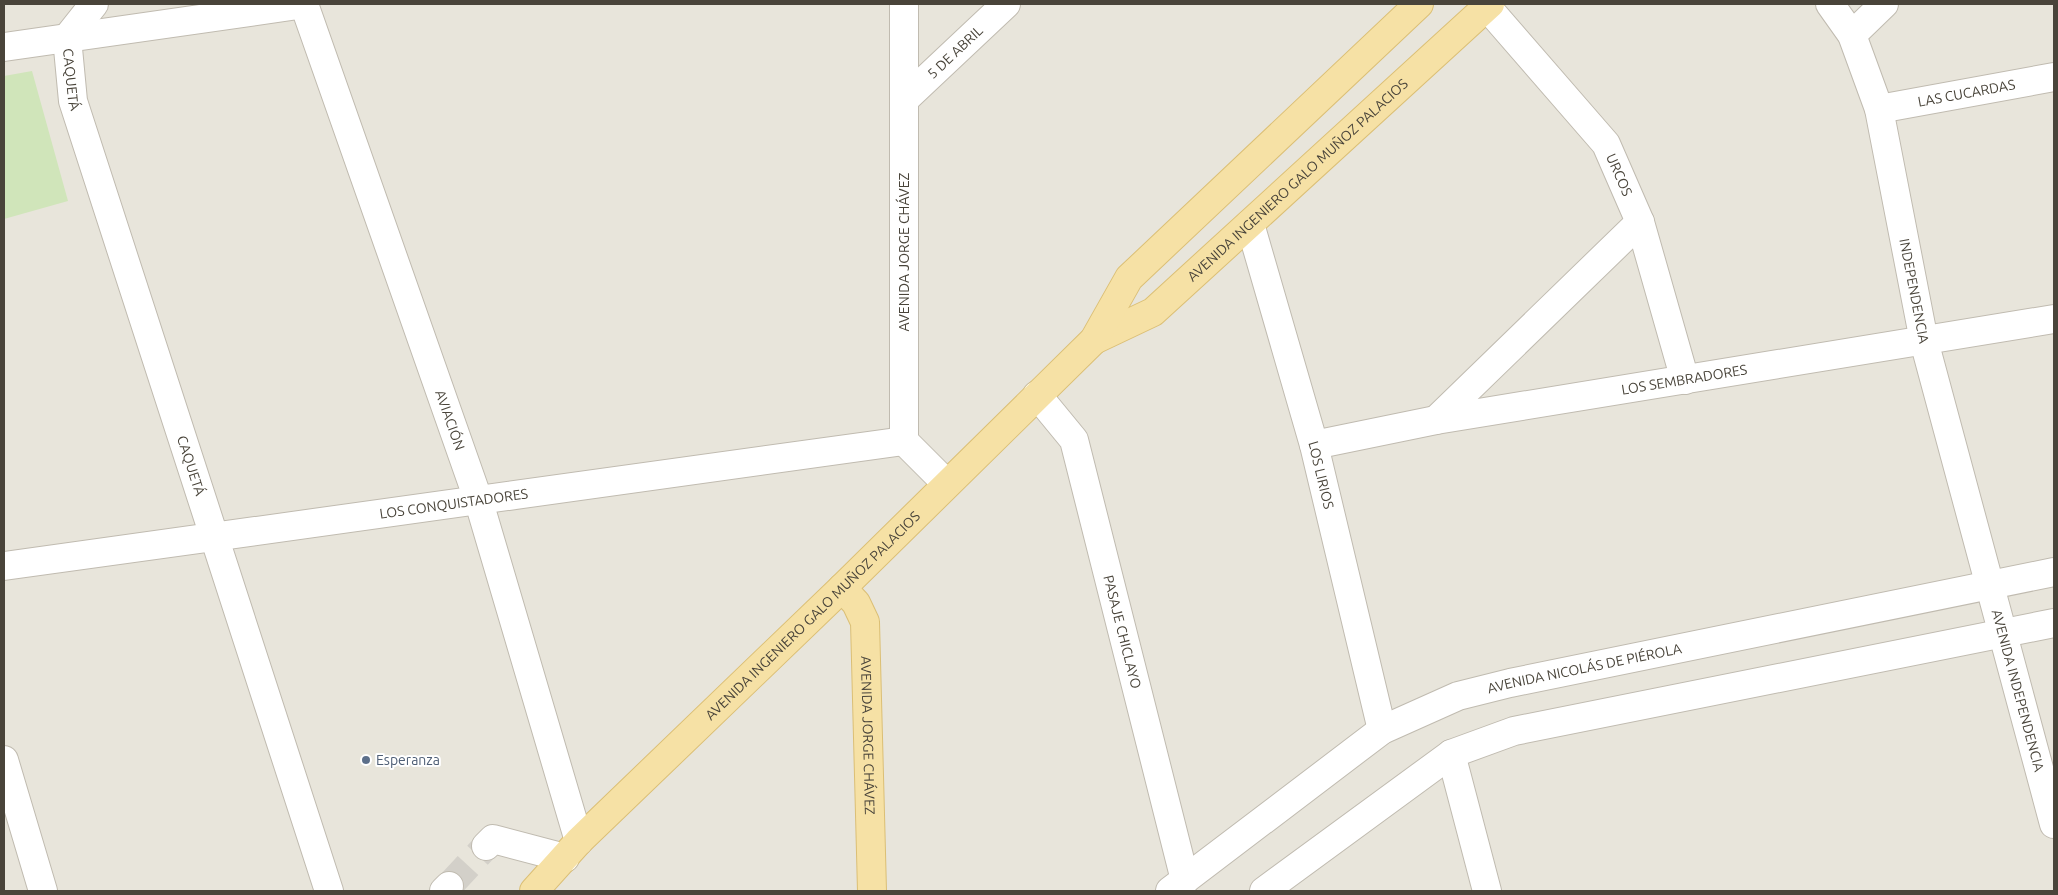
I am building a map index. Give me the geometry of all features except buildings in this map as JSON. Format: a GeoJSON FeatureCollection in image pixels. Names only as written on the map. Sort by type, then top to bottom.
{"type":"FeatureCollection","features":[{"type":"Feature","properties":{"kind":"main road","name":"AVENIDA INGENIERO GALO MUÑOZ PALACIOS"},"geometry":{"type":"LineString","coordinates":[[534,891],[572,849],[842,588],[946,483],[1094,340],[1129,278],[1419,4]]}},
{"type":"Feature","properties":{"kind":"main road","name":"AVENIDA INGENIERO GALO MUÑOZ PALACIOS"},"geometry":{"type":"LineString","coordinates":[[1094,340],[1154,312],[1488,5]]}},
{"type":"Feature","properties":{"kind":"main road","name":"AVENIDA JORGE CHÁVEZ"},"geometry":{"type":"LineString","coordinates":[[842,588],[856,603],[865,622],[872,891]]}},
{"type":"Feature","properties":{"kind":"street"},"geometry":{"type":"LineString","coordinates":[[67,38],[94,4]]}},
{"type":"Feature","properties":{"kind":"street"},"geometry":{"type":"LineString","coordinates":[[4,47],[304,4]]}},
{"type":"Feature","properties":{"kind":"street","name":"AVIACIÓN"},"geometry":{"type":"LineString","coordinates":[[304,4],[479,502],[572,849]]}},
{"type":"Feature","properties":{"kind":"street","name":"AVENIDA JORGE CHÁVEZ"},"geometry":{"type":"LineString","coordinates":[[904,4],[904,441]]}},
{"type":"Feature","properties":{"kind":"street","name":"5 DE ABRIL"},"geometry":{"type":"LineString","coordinates":[[904,100],[1006,4]]}},
{"type":"Feature","properties":{"kind":"street","name":"INDEPENDENCIA"},"geometry":{"type":"LineString","coordinates":[[1830,4],[1852,35],[1878,109],[1924,341],[1991,585]]}},
{"type":"Feature","properties":{"kind":"street"},"geometry":{"type":"LineString","coordinates":[[1852,35],[1884,4]]}},
{"type":"Feature","properties":{"kind":"street","name":"URCOS"},"geometry":{"type":"LineString","coordinates":[[1488,5],[1606,144],[1640,222],[1685,380]]}},
{"type":"Feature","properties":{"kind":"street","name":"CAQUETÁ"},"geometry":{"type":"LineString","coordinates":[[67,38],[73,101],[213,538],[329,891]]}},
{"type":"Feature","properties":{"kind":"street","name":"LAS CUCARDAS"},"geometry":{"type":"LineString","coordinates":[[1878,109],[2054,77]]}},
{"type":"Feature","properties":{"kind":"street"},"geometry":{"type":"LineString","coordinates":[[1436,420],[1640,222]]}},
{"type":"Feature","properties":{"kind":"street","name":"LOS LIRIOS"},"geometry":{"type":"LineString","coordinates":[[1250,224],[1314,445],[1382,730]]}},
{"type":"Feature","properties":{"kind":"street","name":"LOS SEMBRADORES"},"geometry":{"type":"LineString","coordinates":[[1314,445],[1436,420],[2054,319]]}},
{"type":"Feature","properties":{"kind":"street","name":"PASAJE CHICLAYO"},"geometry":{"type":"LineString","coordinates":[[1037,396],[1074,440],[1177,886]]}},
{"type":"Feature","properties":{"kind":"street"},"geometry":{"type":"LineString","coordinates":[[904,441],[946,483]]}},
{"type":"Feature","properties":{"kind":"street","name":"LOS CONQUISTADORES"},"geometry":{"type":"LineString","coordinates":[[4,566],[479,502],[904,441]]}},
{"type":"Feature","properties":{"kind":"street","name":"AVENIDA NICOLÁS DE PIÉROLA"},"geometry":{"type":"LineString","coordinates":[[1177,886],[1382,730],[1458,696],[1510,683],[2054,572]]}},
{"type":"Feature","properties":{"kind":"street","name":"AVENIDA INDEPENDENCIA"},"geometry":{"type":"LineString","coordinates":[[1991,585],[2002,634],[2054,824]]}},
{"type":"Feature","properties":{"kind":"street"},"geometry":{"type":"LineString","coordinates":[[1264,891],[1451,754],[1514,732],[2054,623]]}},
{"type":"Feature","properties":{"kind":"street"},"geometry":{"type":"LineString","coordinates":[[1451,754],[1487,891]]}},
{"type":"Feature","properties":{"kind":"street"},"geometry":{"type":"LineString","coordinates":[[4,760],[43,891]]}},
{"type":"Feature","properties":{"kind":"street"},"geometry":{"type":"LineString","coordinates":[[486,846],[492,839],[572,849]]}},
{"type":"Feature","properties":{"kind":"shaded area"},"geometry":{"type":"Polygon","coordinates":[[[4,4],[2054,4],[2054,891],[4,891],[4,4]]]}},
{"type":"Feature","properties":{"kind":"green space"},"geometry":{"type":"Polygon","coordinates":[[[32,71],[68,201],[4,219],[4,76],[32,71]]]}},
{"type":"Feature","properties":{"kind":"tunnel"},"geometry":{"type":"LineString","coordinates":[[449,886],[486,846]]}},
{"type":"Feature","properties":{"kind":"place","name":"Esperanza"},"geometry":{"type":"Point","coordinates":[366,760]}}]}
